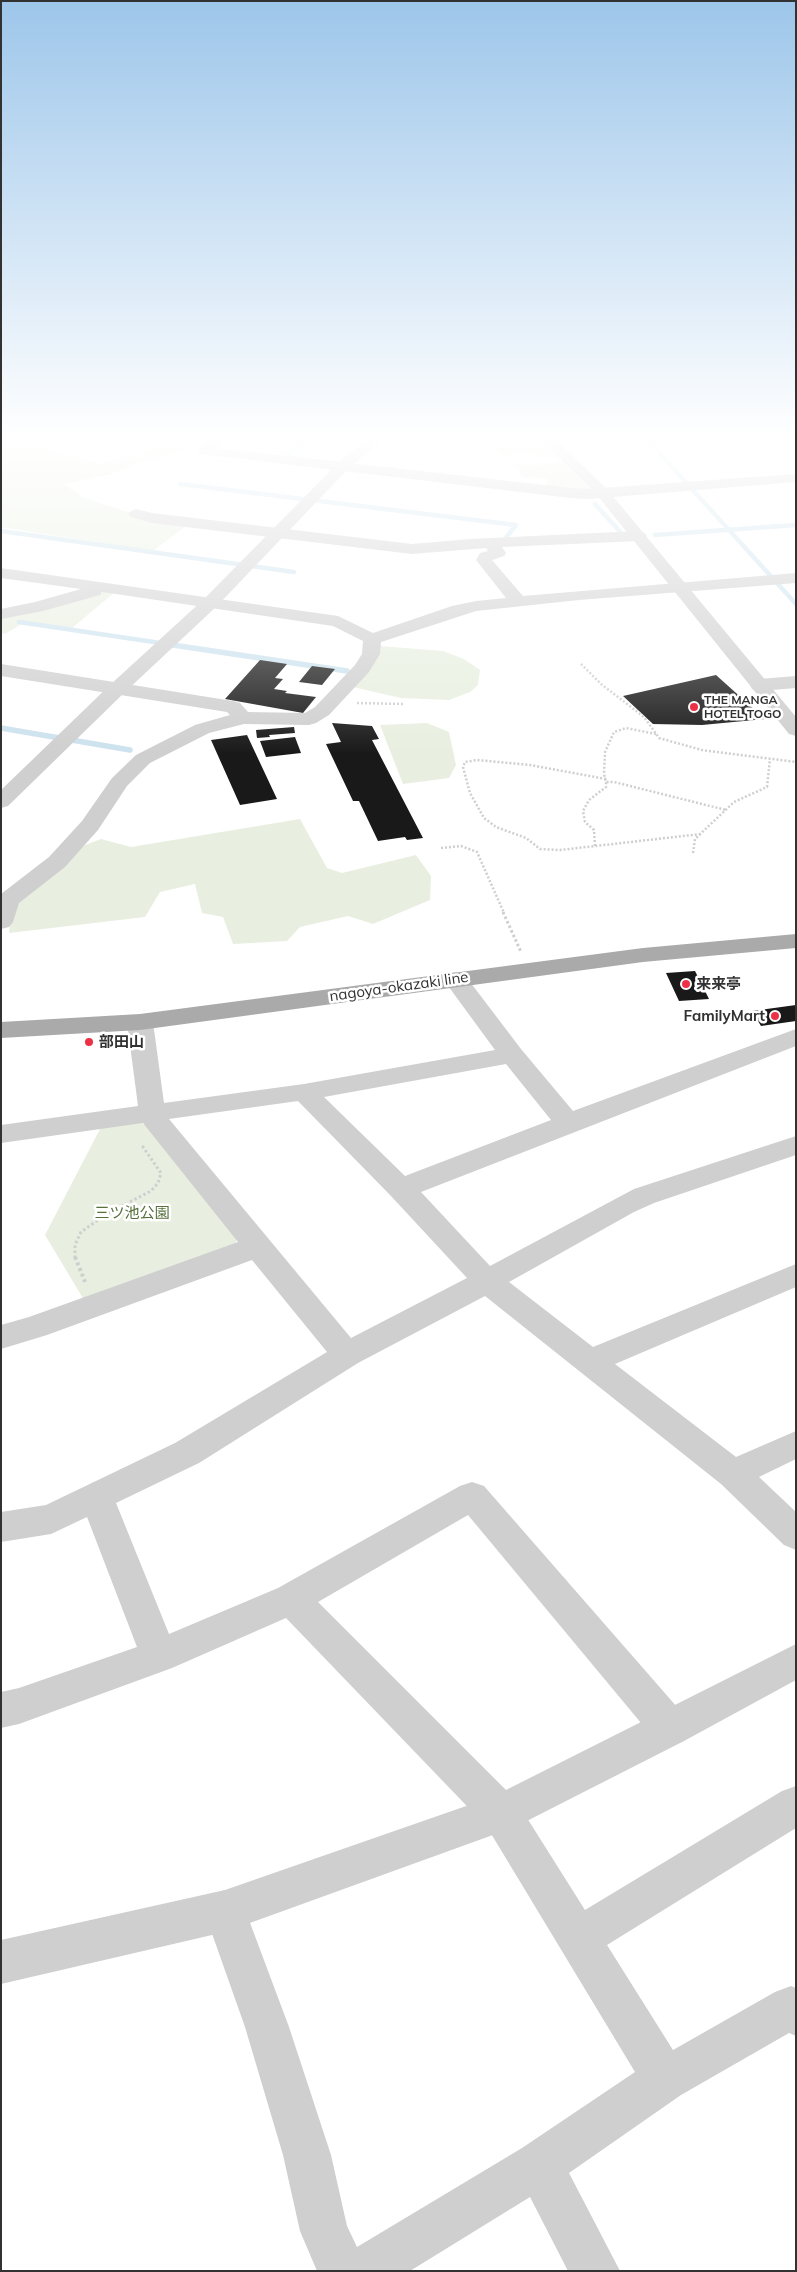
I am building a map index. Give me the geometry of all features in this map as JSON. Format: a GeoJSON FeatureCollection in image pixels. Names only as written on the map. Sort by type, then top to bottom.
{"type":"FeatureCollection","features":[{"type":"Feature","properties":{"kind":"main road","name":"nagoya-okazaki line"},"geometry":{"type":"LineString","coordinates":[[1,1030],[140,1022],[643,955],[796,941]]}},
{"type":"Feature","properties":{"kind":"street"},"geometry":{"type":"LineString","coordinates":[[1,802],[118,688],[210,603],[269,542]]}},
{"type":"Feature","properties":{"kind":"street"},"geometry":{"type":"LineString","coordinates":[[349,542],[412,549],[511,542]]}},
{"type":"Feature","properties":{"kind":"street"},"geometry":{"type":"LineString","coordinates":[[643,542],[796,730]]}},
{"type":"Feature","properties":{"kind":"street"},"geometry":{"type":"LineString","coordinates":[[490,543],[498,553],[486,556],[484,560],[518,601]]}},
{"type":"Feature","properties":{"kind":"street"},"geometry":{"type":"LineString","coordinates":[[1,573],[338,621],[372,639],[458,610],[518,601],[796,578]]}},
{"type":"Feature","properties":{"kind":"street"},"geometry":{"type":"LineString","coordinates":[[1,614],[37,607],[102,588]]}},
{"type":"Feature","properties":{"kind":"street"},"geometry":{"type":"LineString","coordinates":[[1,922],[8,900],[57,862],[90,825],[108,797],[130,770],[143,759],[202,728],[243,718],[309,719],[319,712],[362,668],[371,654],[372,639]]}},
{"type":"Feature","properties":{"kind":"street"},"geometry":{"type":"LineString","coordinates":[[1,670],[233,707],[243,718]]}},
{"type":"Feature","properties":{"kind":"street"},"geometry":{"type":"LineString","coordinates":[[759,685],[796,682]]}},
{"type":"Feature","properties":{"kind":"street"},"geometry":{"type":"LineString","coordinates":[[454,979],[512,1055],[568,1123]]}},
{"type":"Feature","properties":{"kind":"street"},"geometry":{"type":"LineString","coordinates":[[140,1022],[152,1112],[157,1124],[256,1247],[347,1355]]}},
{"type":"Feature","properties":{"kind":"street"},"geometry":{"type":"LineString","coordinates":[[402,1189],[568,1123],[796,1037]]}},
{"type":"Feature","properties":{"kind":"street"},"geometry":{"type":"LineString","coordinates":[[5,1141],[152,1112],[304,1092],[512,1055]]}},
{"type":"Feature","properties":{"kind":"street"},"geometry":{"type":"LineString","coordinates":[[304,1092],[402,1189],[487,1281],[733,1474],[796,1535]]}},
{"type":"Feature","properties":{"kind":"street"},"geometry":{"type":"LineString","coordinates":[[1,1527],[51,1520],[187,1453],[347,1355],[644,1196],[796,1145]]}},
{"type":"Feature","properties":{"kind":"street"},"geometry":{"type":"LineString","coordinates":[[1,1337],[256,1247]]}},
{"type":"Feature","properties":{"kind":"street"},"geometry":{"type":"LineString","coordinates":[[590,1361],[796,1275]]}},
{"type":"Feature","properties":{"kind":"street"},"geometry":{"type":"LineString","coordinates":[[733,1474],[796,1444]]}},
{"type":"Feature","properties":{"kind":"street"},"geometry":{"type":"LineString","coordinates":[[1,1710],[20,1706],[159,1656],[291,1599],[472,1496],[670,1728]]}},
{"type":"Feature","properties":{"kind":"street"},"geometry":{"type":"LineString","coordinates":[[97,1498],[159,1656]]}},
{"type":"Feature","properties":{"kind":"street"},"geometry":{"type":"LineString","coordinates":[[291,1599],[501,1812],[665,2079]]}},
{"type":"Feature","properties":{"kind":"street"},"geometry":{"type":"LineString","coordinates":[[1,1962],[225,1912],[501,1812],[670,1728],[796,1661]]}},
{"type":"Feature","properties":{"kind":"street"},"geometry":{"type":"LineString","coordinates":[[578,1938],[796,1805]]}},
{"type":"Feature","properties":{"kind":"street"},"geometry":{"type":"LineString","coordinates":[[225,1912],[267,2026],[304,2146],[324,2231],[343,2271]]}},
{"type":"Feature","properties":{"kind":"street"},"geometry":{"type":"LineString","coordinates":[[364,2271],[539,2165],[665,2079],[791,2008],[796,2014]]}},
{"type":"Feature","properties":{"kind":"street"},"geometry":{"type":"LineString","coordinates":[[539,2165],[595,2271]]}},
{"type":"Feature","properties":{"kind":"path"},"geometry":{"type":"LineString","coordinates":[[582,664],[605,688],[644,717],[659,738],[677,745],[770,760],[796,762]]}},
{"type":"Feature","properties":{"kind":"path"},"geometry":{"type":"LineString","coordinates":[[319,712],[364,702],[404,704]]}},
{"type":"Feature","properties":{"kind":"path"},"geometry":{"type":"LineString","coordinates":[[595,846],[594,830],[585,822],[583,812],[589,800],[606,787],[604,774],[605,752],[617,730],[632,728],[656,734]]}},
{"type":"Feature","properties":{"kind":"path"},"geometry":{"type":"LineString","coordinates":[[701,834],[560,850],[540,848],[526,838],[490,823],[484,818],[470,793],[463,767],[466,762],[477,760],[530,765],[614,782],[726,810]]}},
{"type":"Feature","properties":{"kind":"path"},"geometry":{"type":"LineString","coordinates":[[693,853],[695,839],[726,810],[740,798],[767,787],[769,783],[770,760]]}},
{"type":"Feature","properties":{"kind":"path"},"geometry":{"type":"LineString","coordinates":[[441,848],[469,848],[479,855],[517,942],[527,970]]}},
{"type":"Feature","properties":{"kind":"path"},"geometry":{"type":"LineString","coordinates":[[96,1305],[79,1271],[75,1259],[75,1245],[81,1232],[108,1212],[151,1191],[158,1183],[161,1173],[143,1146],[168,1137]]}},
{"type":"Feature","properties":{"kind":"green space"},"geometry":{"type":"Polygon","coordinates":[[[96,542],[165,542],[153,551],[96,542]]]}},
{"type":"Feature","properties":{"kind":"green space"},"geometry":{"type":"Polygon","coordinates":[[[105,591],[115,592],[72,628],[25,622],[5,634],[1,632],[1,617],[96,596],[105,591]]]}},
{"type":"Feature","properties":{"kind":"green space"},"geometry":{"type":"Polygon","coordinates":[[[379,646],[443,651],[464,659],[480,670],[478,685],[470,692],[449,700],[401,698],[353,687],[379,646]]]}},
{"type":"Feature","properties":{"kind":"green space"},"geometry":{"type":"Polygon","coordinates":[[[427,723],[449,732],[456,765],[449,778],[403,784],[380,725],[427,723]]]}},
{"type":"Feature","properties":{"kind":"green space"},"geometry":{"type":"Polygon","coordinates":[[[300,819],[327,868],[342,873],[416,855],[431,876],[430,900],[373,924],[348,916],[300,927],[287,941],[233,944],[223,917],[202,913],[195,884],[160,892],[145,917],[9,933],[11,914],[19,901],[80,847],[101,839],[131,847],[300,819]]]}},
{"type":"Feature","properties":{"kind":"green space","name":"三ツ池公園"},"geometry":{"type":"Polygon","coordinates":[[[141,1123],[148,1126],[238,1237],[234,1247],[84,1300],[45,1235],[101,1127],[141,1123]]]}},
{"type":"Feature","properties":{"kind":"building"},"geometry":{"type":"Polygon","coordinates":[[[260,660],[287,664],[275,678],[283,679],[274,689],[287,691],[285,693],[316,697],[303,713],[225,699],[260,660]]]}},
{"type":"Feature","properties":{"kind":"building"},"geometry":{"type":"Polygon","coordinates":[[[312,666],[335,669],[322,685],[299,682],[312,666]]]}},
{"type":"Feature","properties":{"kind":"building","name":"THE MANGA HOTEL TOGO"},"geometry":{"type":"Polygon","coordinates":[[[716,675],[765,719],[702,725],[653,724],[623,696],[716,675]]]}},
{"type":"Feature","properties":{"kind":"building"},"geometry":{"type":"Polygon","coordinates":[[[332,723],[372,726],[379,739],[372,740],[423,838],[407,840],[405,837],[378,841],[359,801],[353,801],[326,744],[341,742],[332,723]]]}},
{"type":"Feature","properties":{"kind":"building"},"geometry":{"type":"Polygon","coordinates":[[[294,727],[295,733],[257,738],[256,730],[294,727]]]}},
{"type":"Feature","properties":{"kind":"building"},"geometry":{"type":"Polygon","coordinates":[[[247,735],[277,799],[240,805],[211,740],[247,735]]]}},
{"type":"Feature","properties":{"kind":"building"},"geometry":{"type":"Polygon","coordinates":[[[295,737],[301,753],[266,757],[260,741],[295,737]]]}},
{"type":"Feature","properties":{"kind":"building"},"geometry":{"type":"Polygon","coordinates":[[[695,971],[709,999],[679,1001],[666,973],[695,971]]]}},
{"type":"Feature","properties":{"kind":"building","name":"FamilyMart"},"geometry":{"type":"Polygon","coordinates":[[[796,1005],[796,1021],[761,1026],[752,1011],[796,1005]]]}},
{"type":"Feature","properties":{"kind":"waterway"},"geometry":{"type":"LineString","coordinates":[[80,542],[294,572]]}},
{"type":"Feature","properties":{"kind":"waterway"},"geometry":{"type":"LineString","coordinates":[[740,542],[796,604]]}},
{"type":"Feature","properties":{"kind":"waterway"},"geometry":{"type":"LineString","coordinates":[[19,622],[174,645]]}},
{"type":"Feature","properties":{"kind":"waterway"},"geometry":{"type":"LineString","coordinates":[[166,644],[347,671]]}},
{"type":"Feature","properties":{"kind":"waterway"},"geometry":{"type":"LineString","coordinates":[[1,728],[130,750]]}},
{"type":"Feature","properties":{"kind":"place","name":"THE MANGA HOTEL TOGO"},"geometry":{"type":"Point","coordinates":[694,707]}},
{"type":"Feature","properties":{"kind":"place","name":"来来亭"},"geometry":{"type":"Point","coordinates":[686,984]}},
{"type":"Feature","properties":{"kind":"place","name":"FamilyMart"},"geometry":{"type":"Point","coordinates":[775,1016]}},
{"type":"Feature","properties":{"kind":"place","name":"部田山"},"geometry":{"type":"Point","coordinates":[89,1042]}}]}
